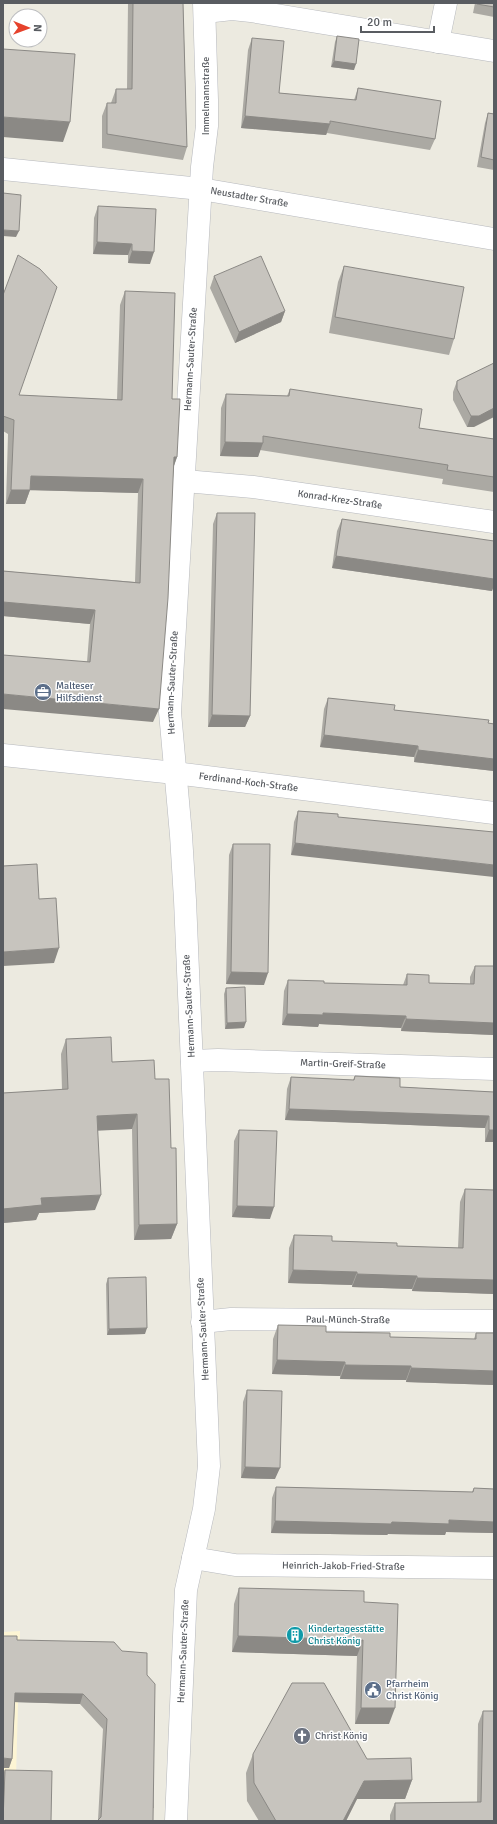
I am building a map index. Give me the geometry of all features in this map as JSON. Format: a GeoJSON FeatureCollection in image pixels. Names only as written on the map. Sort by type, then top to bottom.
{"type":"FeatureCollection","features":[{"type":"Feature","properties":{"kind":"street"},"geometry":{"type":"LineString","coordinates":[[438,42],[446,3]]}},
{"type":"Feature","properties":{"kind":"street"},"geometry":{"type":"LineString","coordinates":[[205,8],[251,11],[494,52]]}},
{"type":"Feature","properties":{"kind":"street","name":"Immelmannstraße"},"geometry":{"type":"LineString","coordinates":[[202,189],[207,107],[205,8]]}},
{"type":"Feature","properties":{"kind":"street","name":"Neustadter Straße"},"geometry":{"type":"LineString","coordinates":[[3,169],[202,189],[494,239]]}},
{"type":"Feature","properties":{"kind":"street","name":"Hermann-Sauter-Straße"},"geometry":{"type":"LineString","coordinates":[[176,1821],[186,1590],[204,1510],[209,1466],[181,842],[170,712],[202,189]]}},
{"type":"Feature","properties":{"kind":"street","name":"Konrad-Krez-Straße"},"geometry":{"type":"LineString","coordinates":[[185,481],[253,487],[494,522]]}},
{"type":"Feature","properties":{"kind":"street","name":"Ferdinand-Koch-Straße"},"geometry":{"type":"LineString","coordinates":[[3,755],[175,773],[494,813]]}},
{"type":"Feature","properties":{"kind":"street","name":"Martin-Greif-Straße"},"geometry":{"type":"LineString","coordinates":[[192,1061],[218,1060],[494,1069]]}},
{"type":"Feature","properties":{"kind":"street","name":"Paul-Münch-Straße"},"geometry":{"type":"LineString","coordinates":[[202,1322],[231,1319],[494,1321]]}},
{"type":"Feature","properties":{"kind":"street","name":"Heinrich-Jakob-Fried-Straße"},"geometry":{"type":"LineString","coordinates":[[192,1558],[235,1565],[494,1568]]}},
{"type":"Feature","properties":{"kind":"shaded area"},"geometry":{"type":"Polygon","coordinates":[[[20,1631],[16,1777],[3,1777],[3,1632],[20,1631]]]}},
{"type":"Feature","properties":{"kind":"building"},"geometry":{"type":"Polygon","coordinates":[[[133,3],[183,3],[187,147],[107,134],[107,103],[116,103],[116,89],[132,89],[133,3]]]}},
{"type":"Feature","properties":{"kind":"building"},"geometry":{"type":"Polygon","coordinates":[[[494,3],[494,7],[477,4],[494,3]]]}},
{"type":"Feature","properties":{"kind":"building"},"geometry":{"type":"Polygon","coordinates":[[[337,36],[359,39],[356,64],[334,61],[337,36]]]}},
{"type":"Feature","properties":{"kind":"building"},"geometry":{"type":"Polygon","coordinates":[[[252,38],[284,41],[279,93],[356,100],[358,88],[441,101],[435,139],[330,121],[330,124],[245,116],[252,38]]]}},
{"type":"Feature","properties":{"kind":"building"},"geometry":{"type":"Polygon","coordinates":[[[3,49],[75,54],[70,122],[3,117],[3,49]]]}},
{"type":"Feature","properties":{"kind":"building"},"geometry":{"type":"Polygon","coordinates":[[[488,113],[494,114],[494,160],[481,157],[488,113]]]}},
{"type":"Feature","properties":{"kind":"building"},"geometry":{"type":"Polygon","coordinates":[[[3,193],[21,195],[19,231],[3,230],[3,193]]]}},
{"type":"Feature","properties":{"kind":"building"},"geometry":{"type":"Polygon","coordinates":[[[98,206],[156,209],[154,252],[132,251],[132,244],[97,242],[98,206]]]}},
{"type":"Feature","properties":{"kind":"building"},"geometry":{"type":"Polygon","coordinates":[[[18,255],[40,269],[57,287],[19,395],[122,400],[125,291],[175,293],[172,399],[180,399],[177,457],[174,457],[168,598],[159,709],[3,694],[3,655],[90,662],[95,610],[3,602],[3,571],[140,583],[143,479],[31,476],[30,490],[11,490],[14,420],[3,416],[3,295],[18,255]]]}},
{"type":"Feature","properties":{"kind":"building"},"geometry":{"type":"Polygon","coordinates":[[[261,256],[285,311],[239,332],[214,276],[261,256]]]}},
{"type":"Feature","properties":{"kind":"building"},"geometry":{"type":"Polygon","coordinates":[[[344,266],[464,287],[454,339],[335,317],[344,266]]]}},
{"type":"Feature","properties":{"kind":"building"},"geometry":{"type":"Polygon","coordinates":[[[494,363],[494,408],[479,416],[471,416],[457,389],[457,381],[494,363]]]}},
{"type":"Feature","properties":{"kind":"building"},"geometry":{"type":"Polygon","coordinates":[[[290,389],[422,409],[419,428],[494,439],[494,477],[447,470],[448,465],[263,436],[263,443],[225,442],[226,394],[289,396],[290,389]]]}},
{"type":"Feature","properties":{"kind":"building"},"geometry":{"type":"Polygon","coordinates":[[[217,513],[255,513],[250,716],[212,715],[217,513]]]}},
{"type":"Feature","properties":{"kind":"building"},"geometry":{"type":"Polygon","coordinates":[[[342,519],[494,541],[494,579],[336,556],[342,519]]]}},
{"type":"Feature","properties":{"kind":"building"},"geometry":{"type":"Polygon","coordinates":[[[328,698],[395,705],[394,710],[489,720],[488,723],[494,724],[494,759],[418,750],[418,746],[324,735],[328,698]]]}},
{"type":"Feature","properties":{"kind":"building"},"geometry":{"type":"Polygon","coordinates":[[[298,811],[338,814],[338,817],[494,832],[494,865],[295,843],[298,811]]]}},
{"type":"Feature","properties":{"kind":"building"},"geometry":{"type":"Polygon","coordinates":[[[233,844],[270,844],[268,973],[231,972],[233,844]]]}},
{"type":"Feature","properties":{"kind":"building"},"geometry":{"type":"Polygon","coordinates":[[[37,864],[39,899],[56,898],[59,948],[3,952],[3,866],[37,864]]]}},
{"type":"Feature","properties":{"kind":"building"},"geometry":{"type":"Polygon","coordinates":[[[475,966],[494,966],[494,1023],[406,1019],[406,1016],[323,1013],[323,1015],[287,1014],[288,980],[324,981],[324,983],[407,985],[407,974],[429,975],[429,983],[474,984],[475,966]]]}},
{"type":"Feature","properties":{"kind":"building"},"geometry":{"type":"Polygon","coordinates":[[[245,987],[246,1022],[227,1023],[226,988],[245,987]]]}},
{"type":"Feature","properties":{"kind":"building"},"geometry":{"type":"Polygon","coordinates":[[[111,1037],[112,1062],[154,1060],[155,1079],[169,1079],[171,1148],[176,1148],[177,1224],[139,1225],[137,1114],[97,1116],[101,1195],[41,1198],[42,1205],[3,1209],[3,1093],[68,1089],[66,1039],[111,1037]]]}},
{"type":"Feature","properties":{"kind":"building"},"geometry":{"type":"Polygon","coordinates":[[[355,1076],[400,1078],[400,1087],[494,1092],[494,1130],[489,1130],[489,1116],[289,1109],[291,1077],[354,1080],[355,1076]]]}},
{"type":"Feature","properties":{"kind":"building"},"geometry":{"type":"Polygon","coordinates":[[[239,1130],[277,1131],[274,1207],[237,1206],[239,1130]]]}},
{"type":"Feature","properties":{"kind":"building"},"geometry":{"type":"Polygon","coordinates":[[[465,1189],[494,1190],[494,1280],[417,1278],[417,1276],[357,1274],[357,1272],[293,1270],[294,1235],[332,1236],[332,1241],[397,1243],[397,1246],[463,1248],[465,1189]]]}},
{"type":"Feature","properties":{"kind":"building"},"geometry":{"type":"Polygon","coordinates":[[[146,1277],[147,1328],[109,1329],[108,1278],[146,1277]]]}},
{"type":"Feature","properties":{"kind":"building"},"geometry":{"type":"Polygon","coordinates":[[[278,1325],[326,1326],[326,1332],[390,1333],[390,1337],[476,1339],[476,1333],[494,1333],[494,1371],[411,1368],[411,1366],[345,1365],[345,1362],[277,1360],[278,1325]]]}},
{"type":"Feature","properties":{"kind":"building"},"geometry":{"type":"Polygon","coordinates":[[[247,1390],[282,1391],[280,1468],[245,1467],[247,1390]]]}},
{"type":"Feature","properties":{"kind":"building"},"geometry":{"type":"Polygon","coordinates":[[[276,1487],[473,1492],[474,1488],[494,1489],[494,1522],[449,1520],[449,1524],[392,1522],[391,1524],[275,1521],[276,1487]]]}},
{"type":"Feature","properties":{"kind":"building"},"geometry":{"type":"Polygon","coordinates":[[[239,1588],[364,1591],[364,1602],[398,1604],[395,1708],[361,1708],[363,1640],[238,1636],[239,1588]]]}},
{"type":"Feature","properties":{"kind":"building"},"geometry":{"type":"Polygon","coordinates":[[[3,1636],[17,1636],[17,1640],[114,1642],[122,1651],[147,1653],[147,1675],[155,1684],[153,1821],[97,1821],[101,1817],[107,1719],[83,1694],[15,1693],[12,1759],[3,1758],[3,1636]]]}},
{"type":"Feature","properties":{"kind":"building","name":"Christ König"},"geometry":{"type":"Polygon","coordinates":[[[292,1683],[324,1683],[367,1759],[411,1758],[412,1780],[364,1781],[343,1821],[276,1821],[254,1783],[253,1754],[292,1683]]]}},
{"type":"Feature","properties":{"kind":"building"},"geometry":{"type":"Polygon","coordinates":[[[483,1711],[494,1711],[494,1821],[395,1821],[395,1803],[481,1802],[483,1711]]]}},
{"type":"Feature","properties":{"kind":"building"},"geometry":{"type":"Polygon","coordinates":[[[5,1770],[52,1771],[51,1821],[3,1821],[5,1770]]]}},
{"type":"Feature","properties":{"kind":"place","name":"Malteser Hilfsdienst"},"geometry":{"type":"Point","coordinates":[43,692]}},
{"type":"Feature","properties":{"kind":"place","name":"Kindertagesstätte Christ König"},"geometry":{"type":"Point","coordinates":[295,1635]}},
{"type":"Feature","properties":{"kind":"place","name":"Pfarrheim Christ König"},"geometry":{"type":"Point","coordinates":[373,1690]}},
{"type":"Feature","properties":{"kind":"place","name":"Christ König"},"geometry":{"type":"Point","coordinates":[302,1736]}}]}
